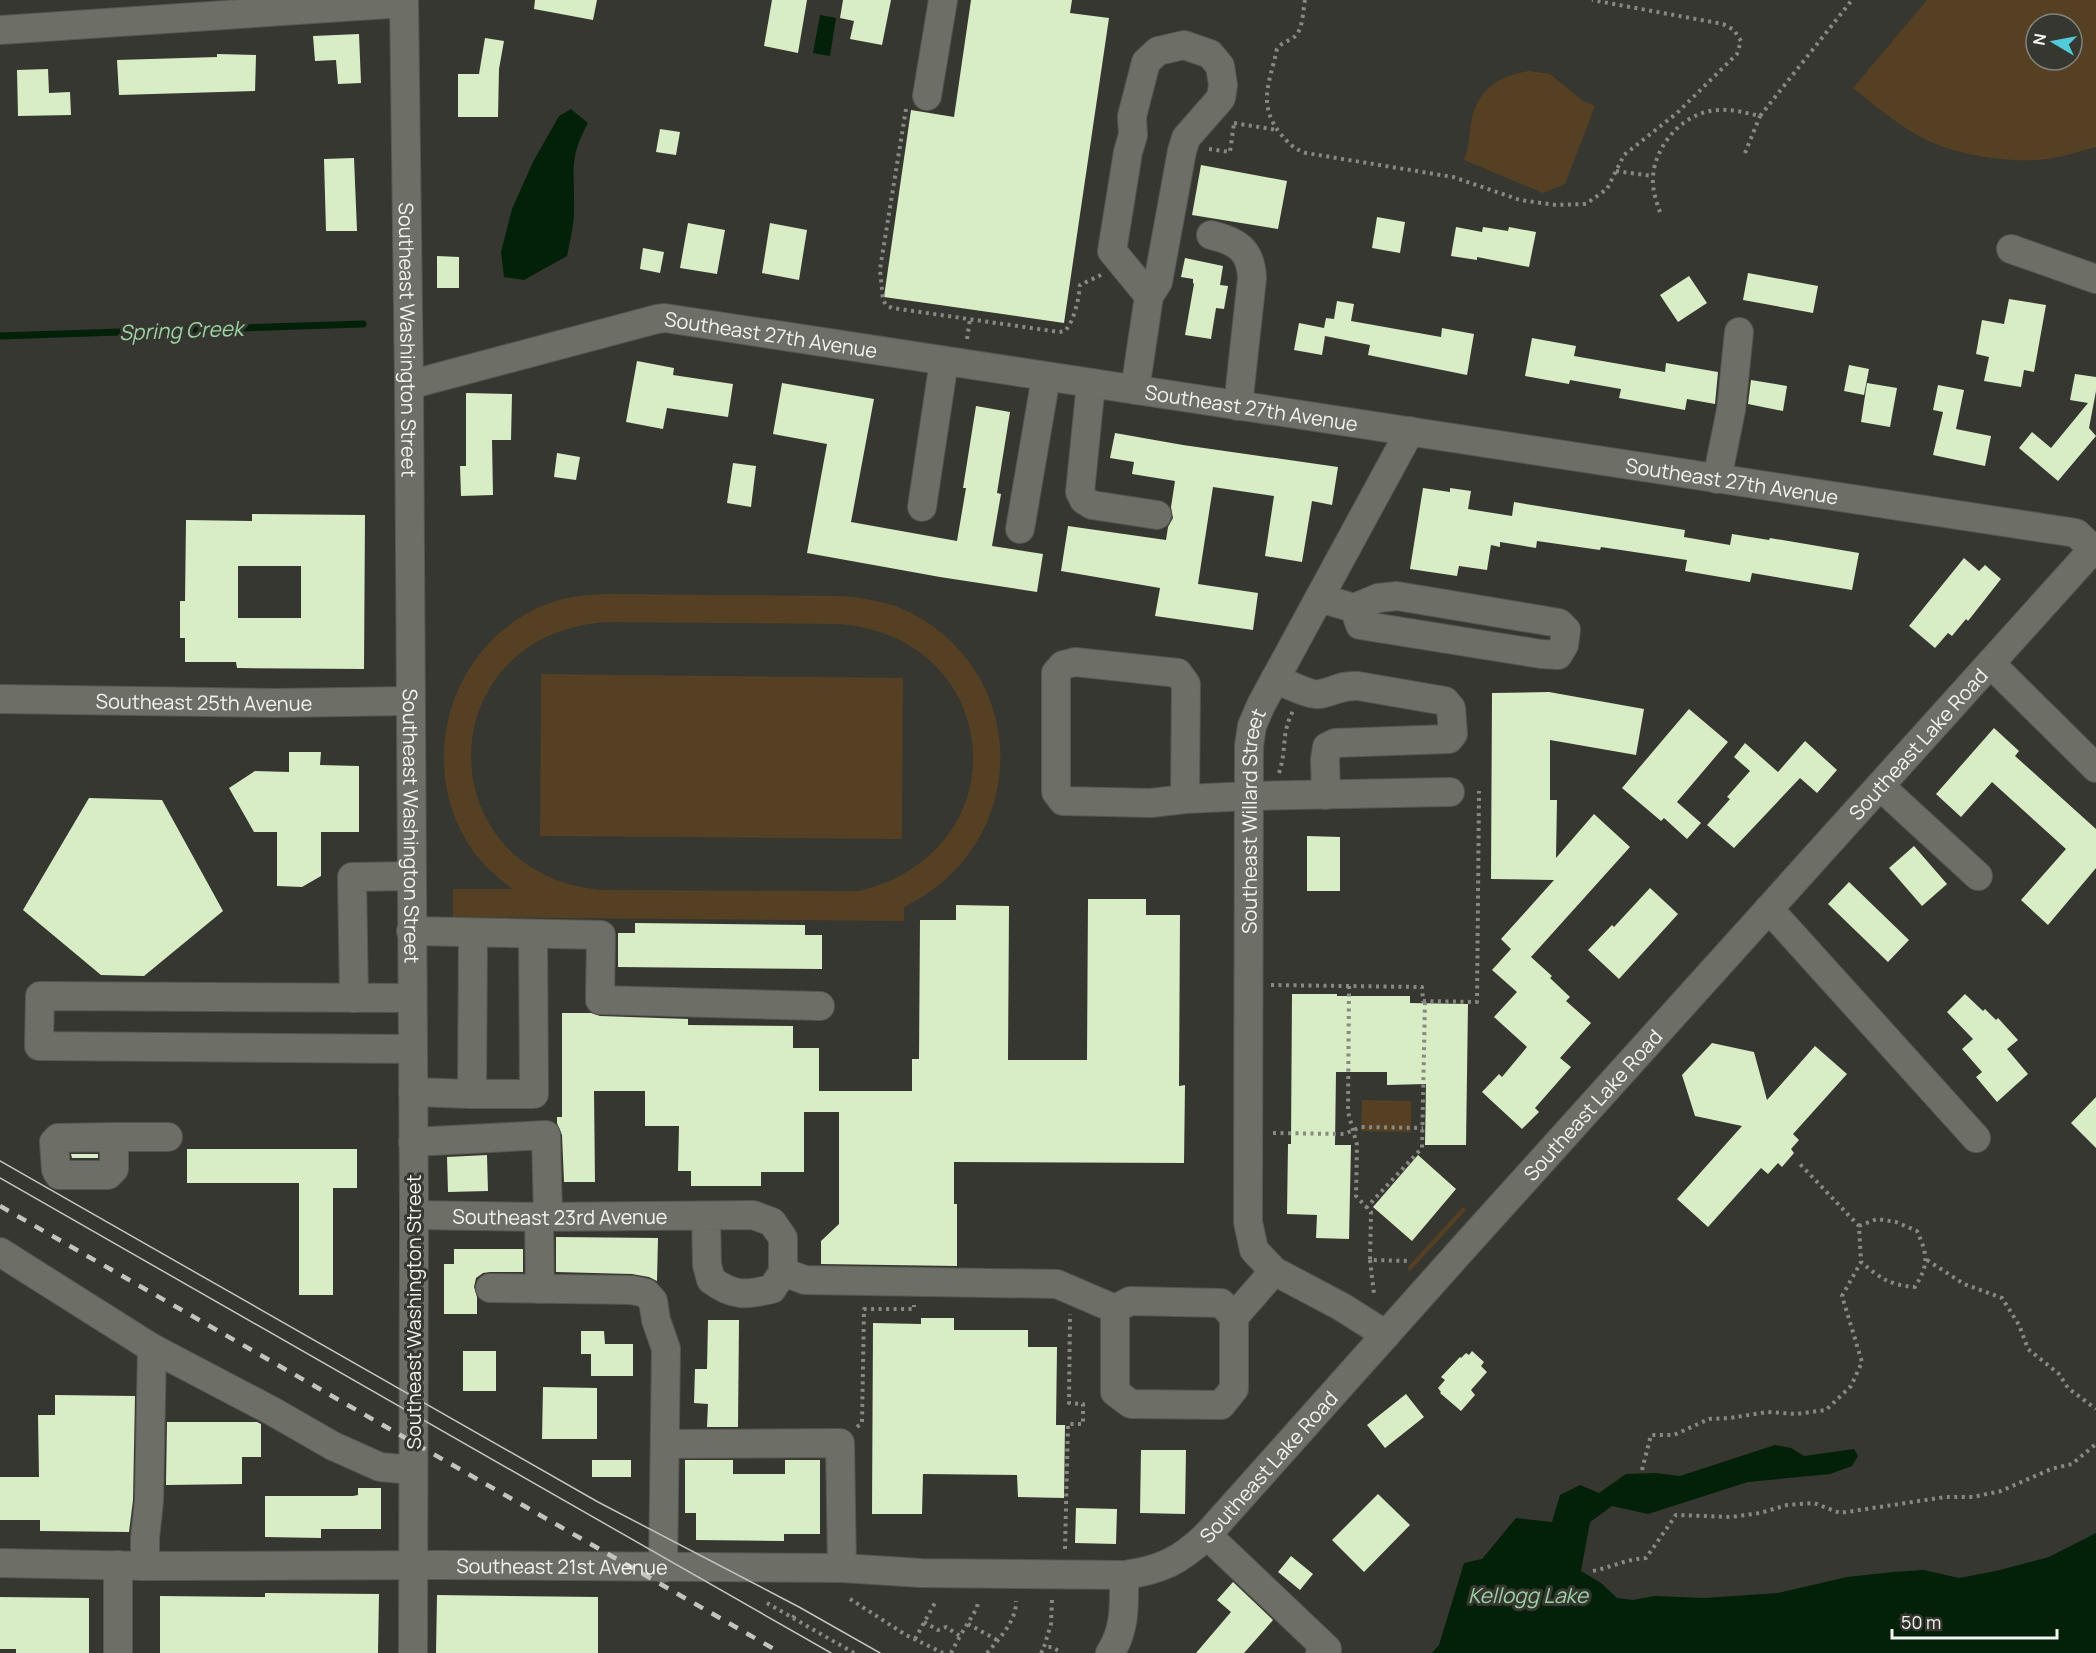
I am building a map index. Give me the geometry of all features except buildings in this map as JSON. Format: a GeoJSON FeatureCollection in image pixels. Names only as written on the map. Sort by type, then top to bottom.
{"type":"FeatureCollection","features":[{"type":"Feature","properties":{"kind":"street"},"geometry":{"type":"LineString","coordinates":[[917,101],[943,0]]}},
{"type":"Feature","properties":{"kind":"street"},"geometry":{"type":"LineString","coordinates":[[0,30],[404,2]]}},
{"type":"Feature","properties":{"kind":"street","name":"Southeast Washington Street"},"geometry":{"type":"LineString","coordinates":[[404,2],[409,385],[414,1215],[413,1653]]}},
{"type":"Feature","properties":{"kind":"street"},"geometry":{"type":"LineString","coordinates":[[1135,390],[1149,296],[1158,282],[1182,151],[1186,138],[1221,98],[1223,86],[1220,66],[1210,54],[1185,45],[1158,51],[1146,62],[1132,116],[1133,135],[1128,152],[1112,251],[1149,296]]}},
{"type":"Feature","properties":{"kind":"street"},"geometry":{"type":"LineString","coordinates":[[1211,236],[1235,243],[1245,252],[1252,266],[1238,406]]}},
{"type":"Feature","properties":{"kind":"street"},"geometry":{"type":"LineString","coordinates":[[2011,249],[2096,279]]}},
{"type":"Feature","properties":{"kind":"street","name":"Southeast 27th Avenue"},"geometry":{"type":"LineString","coordinates":[[409,385],[657,318],[2076,533],[2095,547]]}},
{"type":"Feature","properties":{"kind":"street"},"geometry":{"type":"LineString","coordinates":[[1717,478],[1731,410],[1739,332]]}},
{"type":"Feature","properties":{"kind":"street"},"geometry":{"type":"LineString","coordinates":[[922,507],[944,361]]}},
{"type":"Feature","properties":{"kind":"street"},"geometry":{"type":"LineString","coordinates":[[1020,529],[1046,377]]}},
{"type":"Feature","properties":{"kind":"street"},"geometry":{"type":"LineString","coordinates":[[1091,383],[1080,492],[1084,500],[1092,505],[1157,515]]}},
{"type":"Feature","properties":{"kind":"street","name":"Southeast Willard Street"},"geometry":{"type":"LineString","coordinates":[[1274,1271],[1254,1250],[1248,1222],[1250,746],[1252,726],[1275,679],[1410,431]]}},
{"type":"Feature","properties":{"kind":"street","name":"Southeast Lake Road"},"geometry":{"type":"LineString","coordinates":[[1124,1575],[1149,1572],[1175,1562],[1207,1535],[2095,547]]}},
{"type":"Feature","properties":{"kind":"street"},"geometry":{"type":"LineString","coordinates":[[1319,598],[1354,608],[1378,598],[1397,597],[1559,623],[1566,630],[1564,645],[1558,655],[1541,654],[1360,625],[1354,608]]}},
{"type":"Feature","properties":{"kind":"street"},"geometry":{"type":"LineString","coordinates":[[1185,799],[1186,684],[1179,673],[1075,662],[1063,665],[1056,673],[1056,792],[1063,801],[1151,803],[1250,796],[1450,792]]}},
{"type":"Feature","properties":{"kind":"street"},"geometry":{"type":"LineString","coordinates":[[1990,664],[2096,768]]}},
{"type":"Feature","properties":{"kind":"street"},"geometry":{"type":"LineString","coordinates":[[1275,679],[1312,694],[1320,694],[1344,685],[1358,686],[1445,701],[1451,708],[1453,734],[1449,739],[1335,743],[1327,747],[1326,795]]}},
{"type":"Feature","properties":{"kind":"street","name":"Southeast 25th Avenue"},"geometry":{"type":"LineString","coordinates":[[0,699],[278,703],[410,701]]}},
{"type":"Feature","properties":{"kind":"street"},"geometry":{"type":"LineString","coordinates":[[1880,786],[1978,876]]}},
{"type":"Feature","properties":{"kind":"street"},"geometry":{"type":"LineString","coordinates":[[354,998],[352,877],[412,876]]}},
{"type":"Feature","properties":{"kind":"street"},"geometry":{"type":"LineString","coordinates":[[1769,909],[1976,1138]]}},
{"type":"Feature","properties":{"kind":"street"},"geometry":{"type":"LineString","coordinates":[[411,931],[601,935],[600,1000],[820,1006]]}},
{"type":"Feature","properties":{"kind":"street"},"geometry":{"type":"LineString","coordinates":[[471,1094],[473,933]]}},
{"type":"Feature","properties":{"kind":"street"},"geometry":{"type":"LineString","coordinates":[[413,1092],[534,1094],[533,934]]}},
{"type":"Feature","properties":{"kind":"street"},"geometry":{"type":"LineString","coordinates":[[412,998],[40,996],[39,1046],[412,1049]]}},
{"type":"Feature","properties":{"kind":"street"},"geometry":{"type":"LineString","coordinates":[[413,1142],[546,1135],[540,1289]]}},
{"type":"Feature","properties":{"kind":"street"},"geometry":{"type":"LineString","coordinates":[[114,1137],[168,1137]]}},
{"type":"Feature","properties":{"kind":"street","name":"Southeast 23rd Avenue"},"geometry":{"type":"LineString","coordinates":[[414,1215],[706,1216]]}},
{"type":"Feature","properties":{"kind":"street"},"geometry":{"type":"LineString","coordinates":[[753,1215],[772,1222],[783,1238],[783,1272],[772,1289],[746,1294],[723,1288],[711,1280],[707,1265],[706,1216],[753,1215]]}},
{"type":"Feature","properties":{"kind":"street"},"geometry":{"type":"LineString","coordinates":[[0,1252],[152,1348],[333,1446],[380,1467],[414,1470]]}},
{"type":"Feature","properties":{"kind":"street"},"geometry":{"type":"LineString","coordinates":[[1115,1309],[1115,1392],[1131,1404],[1221,1405],[1234,1389],[1234,1317],[1274,1271],[1342,1307],[1386,1335]]}},
{"type":"Feature","properties":{"kind":"street"},"geometry":{"type":"LineString","coordinates":[[783,1272],[805,1280],[1057,1284],[1115,1309]]}},
{"type":"Feature","properties":{"kind":"street"},"geometry":{"type":"LineString","coordinates":[[490,1288],[632,1290],[646,1293],[653,1300],[656,1320],[666,1349],[663,1568]]}},
{"type":"Feature","properties":{"kind":"street"},"geometry":{"type":"LineString","coordinates":[[1115,1309],[1130,1301],[1221,1303],[1234,1317]]}},
{"type":"Feature","properties":{"kind":"street"},"geometry":{"type":"LineString","coordinates":[[118,1653],[132,1566],[145,1538],[149,1501],[152,1348]]}},
{"type":"Feature","properties":{"kind":"street"},"geometry":{"type":"LineString","coordinates":[[666,1444],[840,1443],[842,1569]]}},
{"type":"Feature","properties":{"kind":"street"},"geometry":{"type":"LineString","coordinates":[[1207,1535],[1327,1649],[1320,1653]]}},
{"type":"Feature","properties":{"kind":"street","name":"Southeast 21st Avenue"},"geometry":{"type":"LineString","coordinates":[[0,1563],[132,1566],[842,1569],[921,1573],[1124,1575]]}},
{"type":"Feature","properties":{"kind":"street"},"geometry":{"type":"LineString","coordinates":[[1110,1653],[1119,1638],[1121,1628],[1124,1575]]}},
{"type":"Feature","properties":{"kind":"path"},"geometry":{"type":"LineString","coordinates":[[1305,0],[1298,32],[1281,43],[1277,49],[1269,85],[1268,113],[1291,146],[1306,153],[1453,177],[1520,200],[1556,205],[1586,204],[1607,189],[1624,155],[1677,113],[1737,54],[1741,41],[1734,30],[1723,24],[1592,0]]}},
{"type":"Feature","properties":{"kind":"path"},"geometry":{"type":"LineString","coordinates":[[1745,153],[1760,116],[1852,0]]}},
{"type":"Feature","properties":{"kind":"path"},"geometry":{"type":"LineString","coordinates":[[917,101],[880,269],[883,300],[889,307],[1055,332],[1065,331],[1069,327],[1071,315],[1078,307],[1080,285],[1098,277],[1119,262]]}},
{"type":"Feature","properties":{"kind":"path"},"geometry":{"type":"LineString","coordinates":[[1660,212],[1654,196],[1653,176],[1659,152],[1676,128],[1698,114],[1718,110],[1760,116]]}},
{"type":"Feature","properties":{"kind":"path"},"geometry":{"type":"LineString","coordinates":[[1205,118],[1278,130]]}},
{"type":"Feature","properties":{"kind":"path"},"geometry":{"type":"LineString","coordinates":[[1616,171],[1653,176]]}},
{"type":"Feature","properties":{"kind":"path"},"geometry":{"type":"LineString","coordinates":[[1425,1001],[1477,1002],[1479,791]]}},
{"type":"Feature","properties":{"kind":"path"},"geometry":{"type":"LineString","coordinates":[[1249,985],[1422,987],[1423,1001],[1425,1001],[1422,1148],[1366,1208]]}},
{"type":"Feature","properties":{"kind":"path"},"geometry":{"type":"LineString","coordinates":[[1349,986],[1348,1112],[1357,1145],[1356,1196],[1371,1212],[1370,1260],[1374,1294]]}},
{"type":"Feature","properties":{"kind":"path"},"geometry":{"type":"LineString","coordinates":[[1449,994],[1449,1001]]}},
{"type":"Feature","properties":{"kind":"path"},"geometry":{"type":"LineString","coordinates":[[1249,1132],[1344,1134],[1361,1127],[1423,1128]]}},
{"type":"Feature","properties":{"kind":"path"},"geometry":{"type":"LineString","coordinates":[[1641,1470],[1651,1435],[1674,1435],[1709,1419],[1767,1412],[1796,1414],[1826,1410],[1851,1386],[1862,1362],[1842,1296],[1861,1262],[1859,1226],[1798,1162]]}},
{"type":"Feature","properties":{"kind":"path"},"geometry":{"type":"LineString","coordinates":[[1859,1226],[1877,1219],[1896,1222],[1917,1231],[1927,1260],[1915,1287],[1899,1286],[1881,1279],[1861,1262]]}},
{"type":"Feature","properties":{"kind":"path"},"geometry":{"type":"LineString","coordinates":[[1370,1260],[1410,1261]]}},
{"type":"Feature","properties":{"kind":"path"},"geometry":{"type":"LineString","coordinates":[[1927,1260],[1964,1284],[2002,1298],[2019,1325],[2028,1349],[2059,1374],[2068,1388],[2096,1409]]}},
{"type":"Feature","properties":{"kind":"path"},"geometry":{"type":"LineString","coordinates":[[1065,1549],[1068,1424],[1083,1424],[1083,1404],[1069,1403],[1070,1289]]}},
{"type":"Feature","properties":{"kind":"path"},"geometry":{"type":"LineString","coordinates":[[862,1416],[864,1309],[914,1309]]}},
{"type":"Feature","properties":{"kind":"path"},"geometry":{"type":"LineString","coordinates":[[1593,1571],[1615,1566],[1628,1559],[1646,1558],[1676,1515],[1731,1517],[1760,1513],[1786,1505],[1814,1503],[1840,1513],[1946,1497],[1972,1497],[2001,1491],[2051,1469],[2072,1464],[2096,1444]]}},
{"type":"Feature","properties":{"kind":"path"},"geometry":{"type":"LineString","coordinates":[[850,1599],[915,1639],[943,1653]]}},
{"type":"Feature","properties":{"kind":"path"},"geometry":{"type":"LineString","coordinates":[[987,1653],[998,1640],[1017,1608],[1016,1600]]}},
{"type":"Feature","properties":{"kind":"path"},"geometry":{"type":"LineString","coordinates":[[1041,1653],[1051,1624],[1051,1600],[1060,1600]]}},
{"type":"Feature","properties":{"kind":"path"},"geometry":{"type":"LineString","coordinates":[[915,1639],[936,1601]]}},
{"type":"Feature","properties":{"kind":"path"},"geometry":{"type":"LineString","coordinates":[[951,1653],[978,1608],[978,1601]]}},
{"type":"Feature","properties":{"kind":"path"},"geometry":{"type":"LineString","coordinates":[[767,1603],[854,1653]]}},
{"type":"Feature","properties":{"kind":"path"},"geometry":{"type":"LineString","coordinates":[[793,1618],[796,1612]]}},
{"type":"Feature","properties":{"kind":"path"},"geometry":{"type":"LineString","coordinates":[[924,1622],[938,1630],[946,1627],[960,1636]]}},
{"type":"Feature","properties":{"kind":"path"},"geometry":{"type":"LineString","coordinates":[[968,1624],[998,1640]]}},
{"type":"Feature","properties":{"kind":"path"},"geometry":{"type":"LineString","coordinates":[[1044,1647],[1052,1647],[1062,1653]]}},
{"type":"Feature","properties":{"kind":"shaded area"},"geometry":{"type":"Polygon","coordinates":[[[1927,0],[2096,0],[2096,147],[2059,157],[2037,160],[1996,159],[1967,154],[1941,146],[1919,136],[1853,88],[1927,0]]]}},
{"type":"Feature","properties":{"kind":"shaded area"},"geometry":{"type":"Polygon","coordinates":[[[1529,71],[1550,74],[1583,101],[1595,106],[1565,184],[1543,193],[1464,160],[1472,118],[1480,98],[1500,80],[1529,71]]]}},
{"type":"Feature","properties":{"kind":"shaded area"},"geometry":{"type":"Polygon","coordinates":[[[599,594],[840,596],[879,601],[915,615],[954,644],[981,680],[996,721],[1000,764],[993,806],[974,846],[945,880],[904,907],[904,921],[453,917],[453,889],[512,889],[491,872],[473,851],[454,816],[445,779],[445,742],[452,705],[468,671],[490,642],[520,618],[556,601],[599,594]],[[606,622],[547,637],[505,668],[480,709],[471,756],[479,803],[504,844],[546,875],[604,890],[859,891],[912,869],[948,835],[968,793],[973,748],[962,705],[936,667],[895,638],[840,624],[606,622]]]}},
{"type":"Feature","properties":{"kind":"shaded area"},"geometry":{"type":"Polygon","coordinates":[[[541,674],[903,678],[902,839],[540,836],[541,674]]]}},
{"type":"Feature","properties":{"kind":"shaded area"},"geometry":{"type":"Polygon","coordinates":[[[1362,1100],[1411,1101],[1411,1132],[1361,1131],[1362,1100]]]}},
{"type":"Feature","properties":{"kind":"shaded area"},"geometry":{"type":"Polygon","coordinates":[[[1463,1207],[1466,1210],[1410,1271],[1407,1268],[1463,1207]]]}},
{"type":"Feature","properties":{"kind":"water"},"geometry":{"type":"Polygon","coordinates":[[[820,15],[836,18],[830,56],[813,53],[820,15]]]}},
{"type":"Feature","properties":{"kind":"water"},"geometry":{"type":"Polygon","coordinates":[[[571,109],[588,123],[575,156],[574,216],[567,256],[524,280],[504,277],[501,252],[512,209],[533,162],[559,116],[571,109]]]}},
{"type":"Feature","properties":{"kind":"water","name":"Kellogg Lake"},"geometry":{"type":"Polygon","coordinates":[[[1775,1445],[1791,1448],[1804,1456],[1854,1449],[1858,1456],[1852,1466],[1830,1474],[1748,1482],[1648,1514],[1612,1506],[1590,1522],[1581,1571],[1601,1583],[1617,1598],[1633,1600],[1655,1596],[1705,1598],[1778,1593],[1847,1577],[1893,1572],[1924,1570],[1959,1578],[2049,1557],[2096,1533],[2096,1653],[1432,1653],[1439,1645],[1464,1563],[1482,1559],[1516,1518],[1552,1522],[1560,1495],[1580,1485],[1599,1493],[1626,1474],[1656,1473],[1680,1476],[1775,1445]]]}},
{"type":"Feature","properties":{"kind":"waterway","name":"Spring Creek"},"geometry":{"type":"LineString","coordinates":[[0,336],[363,324]]}},
{"type":"Feature","properties":{"kind":"tram line"},"geometry":{"type":"LineString","coordinates":[[0,1161],[598,1502],[799,1607],[880,1653]]}},
{"type":"Feature","properties":{"kind":"tram line"},"geometry":{"type":"LineString","coordinates":[[0,1178],[831,1653]]}},
{"type":"Feature","properties":{"kind":"railway"},"geometry":{"type":"LineString","coordinates":[[0,1206],[781,1653]]}}]}
